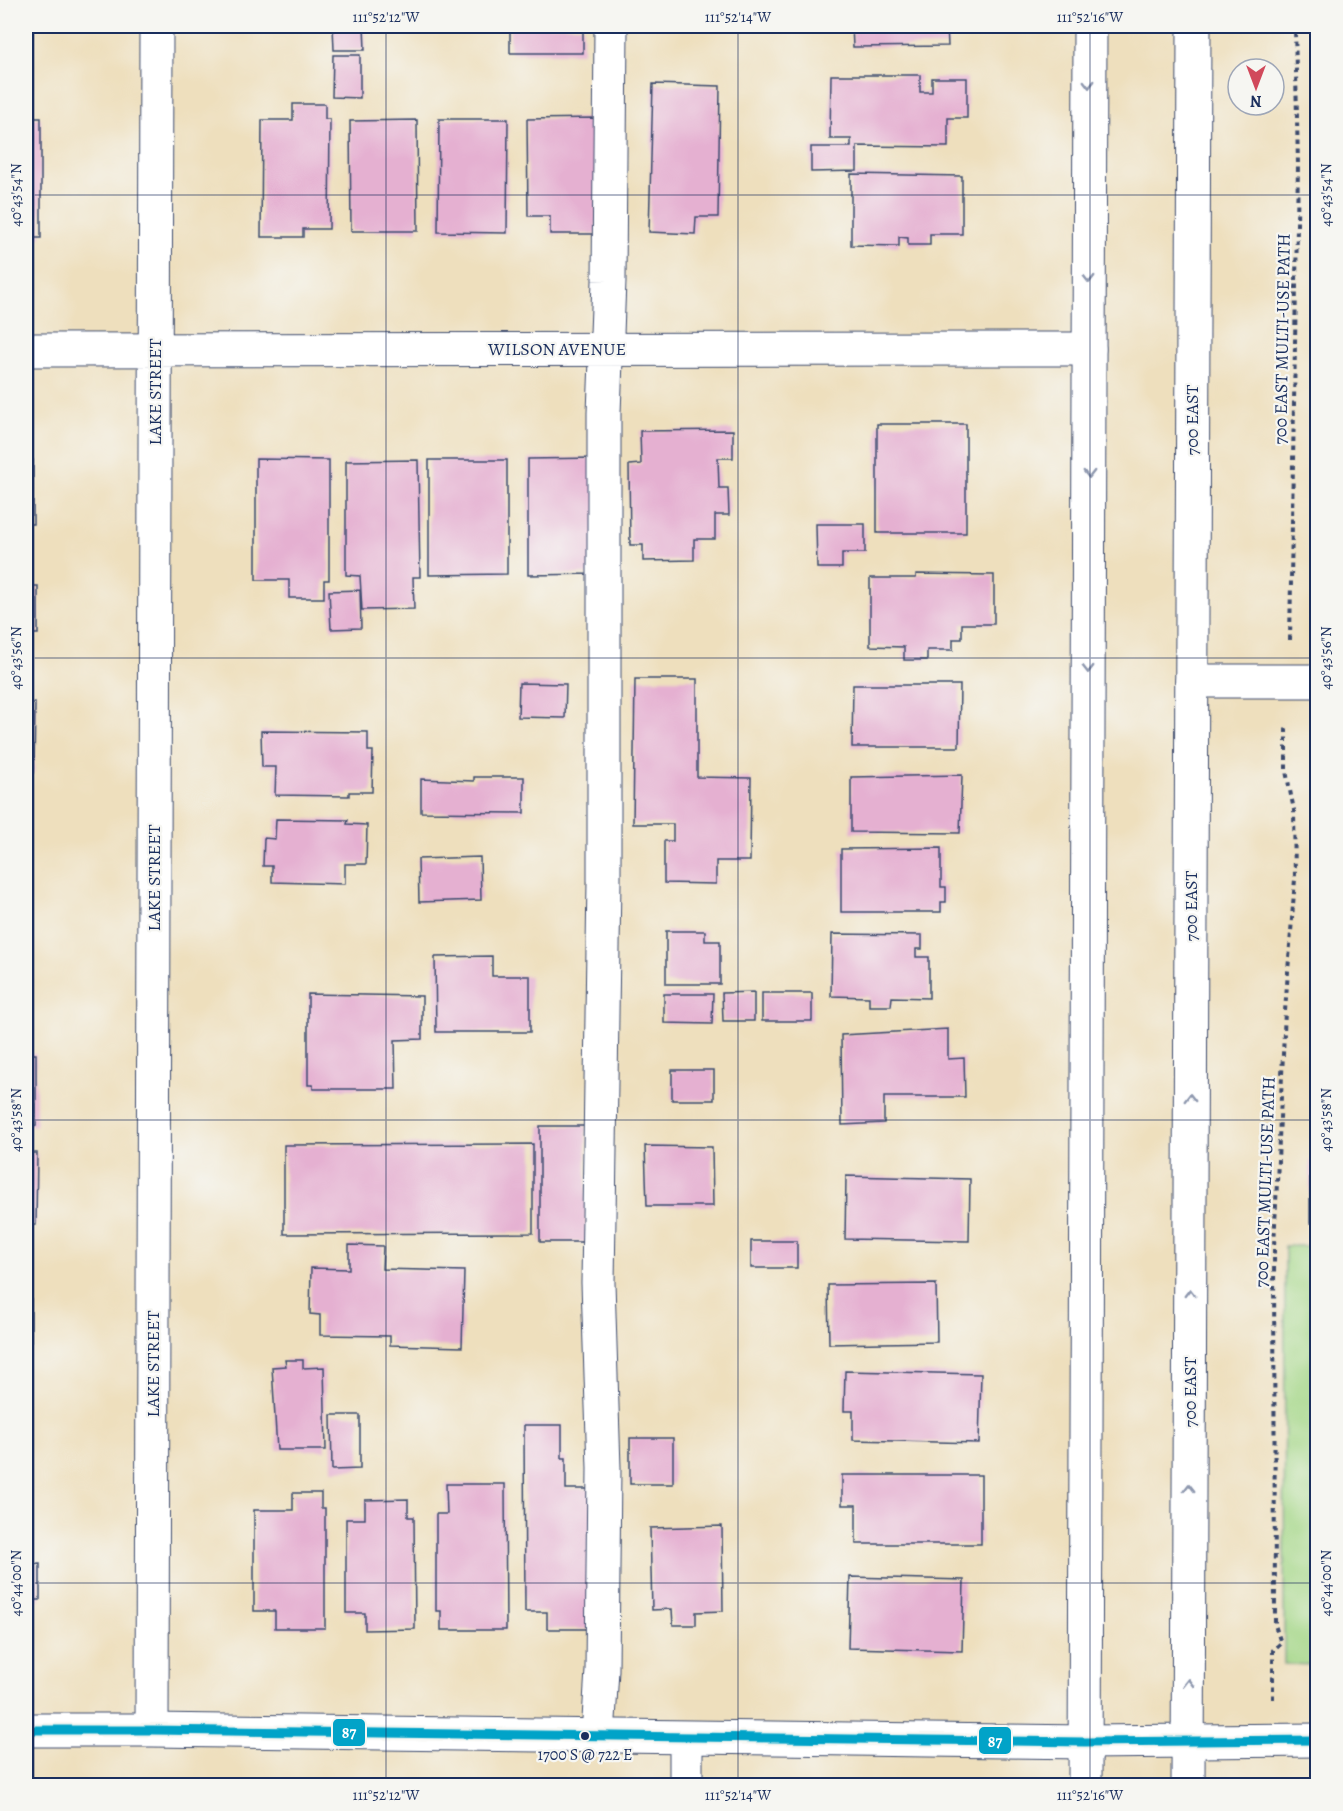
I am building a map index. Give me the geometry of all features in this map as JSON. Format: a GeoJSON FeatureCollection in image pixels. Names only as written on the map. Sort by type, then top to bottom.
{"type":"FeatureCollection","features":[{"type":"Feature","properties":{"kind":"street","name":"LAKE STREET"},"geometry":{"type":"LineString","coordinates":[[153,1730],[156,26]]}},
{"type":"Feature","properties":{"kind":"street"},"geometry":{"type":"LineString","coordinates":[[598,1736],[602,1670],[604,1468],[598,1283],[604,881],[604,413],[609,281],[611,26]]}},
{"type":"Feature","properties":{"kind":"street"},"geometry":{"type":"LineString","coordinates":[[1085,1785],[1090,26]]}},
{"type":"Feature","properties":{"kind":"street","name":"700 EAST"},"geometry":{"type":"LineString","coordinates":[[1188,1785],[1194,26]]}},
{"type":"Feature","properties":{"kind":"street","name":"WILSON AVENUE"},"geometry":{"type":"LineString","coordinates":[[26,350],[1089,348]]}},
{"type":"Feature","properties":{"kind":"street"},"geometry":{"type":"LineString","coordinates":[[1192,681],[1317,681]]}},
{"type":"Feature","properties":{"kind":"street"},"geometry":{"type":"LineString","coordinates":[[26,1730],[1085,1742],[1317,1740]]}},
{"type":"Feature","properties":{"kind":"street"},"geometry":{"type":"LineString","coordinates":[[686,1737],[686,1785]]}},
{"type":"Feature","properties":{"kind":"path","name":"700 EAST MULTI-USE PATH"},"geometry":{"type":"LineString","coordinates":[[1290,643],[1298,165],[1295,26]]}},
{"type":"Feature","properties":{"kind":"path","name":"700 EAST MULTI-USE PATH"},"geometry":{"type":"LineString","coordinates":[[1273,1650],[1281,1643],[1275,1625],[1274,1246],[1285,1011],[1295,879],[1294,810],[1286,771],[1286,719]]}},
{"type":"Feature","properties":{"kind":"green space"},"geometry":{"type":"Polygon","coordinates":[[[1285,1246],[1317,1246],[1317,1665],[1284,1664],[1285,1246]]]}},
{"type":"Feature","properties":{"kind":"building"},"geometry":{"type":"Polygon","coordinates":[[[333,26],[364,26],[365,50],[334,50],[333,26]]]}},
{"type":"Feature","properties":{"kind":"building"},"geometry":{"type":"Polygon","coordinates":[[[510,26],[583,26],[583,53],[510,53],[510,26]]]}},
{"type":"Feature","properties":{"kind":"building"},"geometry":{"type":"Polygon","coordinates":[[[852,26],[947,26],[948,46],[853,47],[852,26]]]}},
{"type":"Feature","properties":{"kind":"building"},"geometry":{"type":"Polygon","coordinates":[[[333,55],[360,55],[360,98],[332,97],[333,55]]]}},
{"type":"Feature","properties":{"kind":"building"},"geometry":{"type":"Polygon","coordinates":[[[831,75],[920,75],[920,92],[932,92],[932,78],[967,78],[967,118],[948,118],[948,147],[857,146],[857,171],[811,172],[811,147],[851,147],[851,139],[830,139],[831,75]]]}},
{"type":"Feature","properties":{"kind":"building"},"geometry":{"type":"Polygon","coordinates":[[[653,84],[720,86],[718,217],[696,217],[695,234],[649,232],[653,84]]]}},
{"type":"Feature","properties":{"kind":"building"},"geometry":{"type":"Polygon","coordinates":[[[293,104],[325,104],[325,119],[330,119],[329,229],[303,229],[303,237],[261,237],[262,120],[293,120],[293,104]]]}},
{"type":"Feature","properties":{"kind":"building"},"geometry":{"type":"Polygon","coordinates":[[[26,118],[41,118],[41,238],[26,238],[26,118]]]}},
{"type":"Feature","properties":{"kind":"building"},"geometry":{"type":"Polygon","coordinates":[[[596,118],[597,234],[550,234],[550,216],[528,216],[527,119],[596,118]]]}},
{"type":"Feature","properties":{"kind":"building"},"geometry":{"type":"Polygon","coordinates":[[[439,119],[508,119],[507,233],[438,232],[439,119]]]}},
{"type":"Feature","properties":{"kind":"building"},"geometry":{"type":"Polygon","coordinates":[[[417,120],[418,231],[351,231],[350,121],[417,120]]]}},
{"type":"Feature","properties":{"kind":"building"},"geometry":{"type":"Polygon","coordinates":[[[851,174],[962,176],[962,234],[930,234],[930,245],[908,245],[908,238],[899,237],[899,246],[851,245],[851,174]]]}},
{"type":"Feature","properties":{"kind":"building"},"geometry":{"type":"Polygon","coordinates":[[[877,424],[966,424],[966,533],[877,533],[877,424]]]}},
{"type":"Feature","properties":{"kind":"building"},"geometry":{"type":"Polygon","coordinates":[[[733,430],[733,458],[718,458],[719,488],[728,488],[729,515],[715,515],[715,539],[694,539],[694,560],[643,561],[643,545],[630,545],[629,465],[641,464],[640,431],[733,430]]]}},
{"type":"Feature","properties":{"kind":"building"},"geometry":{"type":"Polygon","coordinates":[[[597,458],[597,574],[528,575],[528,459],[597,458]]]}},
{"type":"Feature","properties":{"kind":"building"},"geometry":{"type":"Polygon","coordinates":[[[256,459],[329,460],[329,580],[324,580],[324,598],[289,598],[289,580],[256,580],[256,459]]]}},
{"type":"Feature","properties":{"kind":"building"},"geometry":{"type":"Polygon","coordinates":[[[26,460],[33,460],[33,524],[26,524],[26,460]]]}},
{"type":"Feature","properties":{"kind":"building"},"geometry":{"type":"Polygon","coordinates":[[[418,460],[420,577],[413,577],[414,609],[362,610],[360,576],[346,575],[346,461],[418,460]]]}},
{"type":"Feature","properties":{"kind":"building"},"geometry":{"type":"Polygon","coordinates":[[[429,460],[507,460],[507,574],[429,575],[429,460]]]}},
{"type":"Feature","properties":{"kind":"building"},"geometry":{"type":"Polygon","coordinates":[[[816,524],[865,524],[865,553],[842,553],[842,568],[817,568],[816,524]]]}},
{"type":"Feature","properties":{"kind":"building"},"geometry":{"type":"Polygon","coordinates":[[[916,574],[994,575],[994,624],[962,624],[962,639],[953,639],[953,650],[927,650],[927,660],[904,660],[904,647],[870,646],[870,578],[916,578],[916,574]]]}},
{"type":"Feature","properties":{"kind":"building"},"geometry":{"type":"Polygon","coordinates":[[[26,586],[38,586],[38,634],[26,634],[26,586]]]}},
{"type":"Feature","properties":{"kind":"building"},"geometry":{"type":"Polygon","coordinates":[[[360,590],[361,628],[331,629],[329,591],[360,590]]]}},
{"type":"Feature","properties":{"kind":"building"},"geometry":{"type":"Polygon","coordinates":[[[635,679],[697,679],[697,777],[751,778],[750,861],[716,861],[716,884],[664,883],[664,841],[673,841],[673,824],[633,824],[635,679]]]}},
{"type":"Feature","properties":{"kind":"building"},"geometry":{"type":"Polygon","coordinates":[[[519,683],[566,684],[565,718],[518,717],[519,683]]]}},
{"type":"Feature","properties":{"kind":"building"},"geometry":{"type":"Polygon","coordinates":[[[853,685],[960,685],[959,747],[852,747],[853,685]]]}},
{"type":"Feature","properties":{"kind":"building"},"geometry":{"type":"Polygon","coordinates":[[[26,703],[35,703],[34,773],[26,773],[26,703]]]}},
{"type":"Feature","properties":{"kind":"building"},"geometry":{"type":"Polygon","coordinates":[[[261,731],[368,732],[368,751],[373,751],[372,792],[349,792],[349,796],[275,795],[276,767],[262,767],[261,731]]]}},
{"type":"Feature","properties":{"kind":"building"},"geometry":{"type":"Polygon","coordinates":[[[962,775],[960,833],[851,832],[851,777],[962,775]]]}},
{"type":"Feature","properties":{"kind":"building"},"geometry":{"type":"Polygon","coordinates":[[[474,777],[524,777],[524,813],[421,812],[421,779],[474,781],[474,777]]]}},
{"type":"Feature","properties":{"kind":"building"},"geometry":{"type":"Polygon","coordinates":[[[276,819],[348,820],[347,824],[367,825],[366,864],[345,864],[345,884],[272,882],[272,866],[263,866],[264,838],[275,839],[276,819]]]}},
{"type":"Feature","properties":{"kind":"building"},"geometry":{"type":"Polygon","coordinates":[[[941,848],[941,887],[946,887],[946,902],[941,902],[941,912],[841,912],[841,849],[941,848]]]}},
{"type":"Feature","properties":{"kind":"building"},"geometry":{"type":"Polygon","coordinates":[[[480,857],[481,900],[419,902],[418,859],[480,857]]]}},
{"type":"Feature","properties":{"kind":"building"},"geometry":{"type":"Polygon","coordinates":[[[666,931],[705,931],[705,941],[720,941],[720,984],[666,984],[666,931]]]}},
{"type":"Feature","properties":{"kind":"building"},"geometry":{"type":"Polygon","coordinates":[[[832,934],[922,935],[922,949],[916,949],[916,957],[929,957],[929,998],[892,997],[891,1006],[869,1006],[869,997],[831,996],[832,934]]]}},
{"type":"Feature","properties":{"kind":"building"},"geometry":{"type":"Polygon","coordinates":[[[492,956],[492,976],[530,976],[530,1032],[436,1032],[435,957],[492,956]]]}},
{"type":"Feature","properties":{"kind":"building"},"geometry":{"type":"Polygon","coordinates":[[[754,992],[754,1021],[723,1021],[722,993],[754,992]]]}},
{"type":"Feature","properties":{"kind":"building"},"geometry":{"type":"Polygon","coordinates":[[[762,993],[812,993],[812,1021],[762,1021],[762,993]]]}},
{"type":"Feature","properties":{"kind":"building"},"geometry":{"type":"Polygon","coordinates":[[[308,994],[422,996],[422,1039],[395,1040],[396,1089],[313,1089],[313,1085],[308,1085],[308,994]]]}},
{"type":"Feature","properties":{"kind":"building"},"geometry":{"type":"Polygon","coordinates":[[[664,994],[713,994],[712,1024],[664,1023],[664,994]]]}},
{"type":"Feature","properties":{"kind":"building"},"geometry":{"type":"Polygon","coordinates":[[[948,1029],[948,1059],[964,1058],[965,1097],[884,1097],[884,1123],[842,1125],[841,1035],[948,1029]]]}},
{"type":"Feature","properties":{"kind":"building"},"geometry":{"type":"Polygon","coordinates":[[[26,1054],[36,1054],[36,1126],[26,1126],[26,1054]]]}},
{"type":"Feature","properties":{"kind":"building"},"geometry":{"type":"Polygon","coordinates":[[[672,1070],[714,1070],[714,1100],[672,1100],[672,1070]]]}},
{"type":"Feature","properties":{"kind":"building"},"geometry":{"type":"Polygon","coordinates":[[[540,1126],[586,1126],[586,1242],[540,1242],[540,1126]]]}},
{"type":"Feature","properties":{"kind":"building"},"geometry":{"type":"Polygon","coordinates":[[[533,1144],[533,1233],[284,1234],[284,1145],[533,1144]]]}},
{"type":"Feature","properties":{"kind":"building"},"geometry":{"type":"Polygon","coordinates":[[[645,1146],[712,1147],[713,1206],[647,1206],[645,1146]]]}},
{"type":"Feature","properties":{"kind":"building"},"geometry":{"type":"Polygon","coordinates":[[[26,1153],[37,1153],[36,1225],[26,1225],[26,1153]]]}},
{"type":"Feature","properties":{"kind":"building"},"geometry":{"type":"Polygon","coordinates":[[[1310,1161],[1318,1161],[1318,1223],[1310,1223],[1310,1161]]]}},
{"type":"Feature","properties":{"kind":"building"},"geometry":{"type":"Polygon","coordinates":[[[846,1176],[970,1179],[969,1241],[845,1239],[846,1176]]]}},
{"type":"Feature","properties":{"kind":"building"},"geometry":{"type":"Polygon","coordinates":[[[751,1241],[797,1241],[797,1268],[751,1268],[751,1241]]]}},
{"type":"Feature","properties":{"kind":"building"},"geometry":{"type":"Polygon","coordinates":[[[349,1245],[383,1246],[382,1269],[464,1271],[462,1347],[390,1345],[390,1336],[320,1335],[320,1315],[310,1314],[311,1268],[349,1269],[349,1245]]]}},
{"type":"Feature","properties":{"kind":"building"},"geometry":{"type":"Polygon","coordinates":[[[26,1266],[31,1266],[31,1341],[26,1341],[26,1266]]]}},
{"type":"Feature","properties":{"kind":"building"},"geometry":{"type":"Polygon","coordinates":[[[936,1284],[937,1342],[829,1344],[828,1285],[936,1284]]]}},
{"type":"Feature","properties":{"kind":"building"},"geometry":{"type":"Polygon","coordinates":[[[285,1360],[303,1360],[303,1368],[324,1367],[326,1450],[277,1450],[272,1367],[286,1366],[285,1360]]]}},
{"type":"Feature","properties":{"kind":"building"},"geometry":{"type":"Polygon","coordinates":[[[845,1371],[981,1374],[979,1443],[853,1440],[853,1411],[844,1411],[845,1371]]]}},
{"type":"Feature","properties":{"kind":"building"},"geometry":{"type":"Polygon","coordinates":[[[331,1415],[360,1415],[360,1469],[332,1470],[331,1415]]]}},
{"type":"Feature","properties":{"kind":"building"},"geometry":{"type":"Polygon","coordinates":[[[524,1425],[562,1425],[562,1458],[566,1458],[566,1489],[594,1489],[593,1629],[547,1629],[547,1612],[525,1612],[524,1425]]]}},
{"type":"Feature","properties":{"kind":"building"},"geometry":{"type":"Polygon","coordinates":[[[630,1438],[673,1438],[673,1484],[630,1484],[630,1438]]]}},
{"type":"Feature","properties":{"kind":"building"},"geometry":{"type":"Polygon","coordinates":[[[842,1475],[981,1475],[981,1544],[856,1544],[856,1505],[842,1505],[842,1475]]]}},
{"type":"Feature","properties":{"kind":"building"},"geometry":{"type":"Polygon","coordinates":[[[446,1484],[505,1484],[506,1630],[441,1630],[441,1611],[436,1611],[436,1514],[447,1514],[446,1484]]]}},
{"type":"Feature","properties":{"kind":"building"},"geometry":{"type":"Polygon","coordinates":[[[293,1493],[321,1493],[321,1508],[325,1508],[325,1628],[275,1628],[275,1611],[254,1611],[254,1510],[293,1510],[293,1493]]]}},
{"type":"Feature","properties":{"kind":"building"},"geometry":{"type":"Polygon","coordinates":[[[408,1499],[408,1517],[414,1517],[415,1629],[365,1630],[365,1613],[346,1613],[346,1519],[365,1519],[365,1500],[408,1499]]]}},
{"type":"Feature","properties":{"kind":"building"},"geometry":{"type":"Polygon","coordinates":[[[722,1526],[723,1611],[696,1612],[696,1625],[673,1625],[672,1609],[652,1610],[650,1528],[722,1526]]]}},
{"type":"Feature","properties":{"kind":"building"},"geometry":{"type":"Polygon","coordinates":[[[40,1564],[40,1600],[26,1600],[26,1565],[40,1564]]]}},
{"type":"Feature","properties":{"kind":"building"},"geometry":{"type":"Polygon","coordinates":[[[850,1577],[964,1580],[962,1651],[848,1648],[850,1577]]]}},
{"type":"Feature","properties":{"kind":"transit line","name":"87"},"geometry":{"type":"LineString","coordinates":[[26,1730],[1085,1742],[1318,1740]]}},
{"type":"Feature","properties":{"kind":"place","name":"1700 S @ 722 E"},"geometry":{"type":"Point","coordinates":[585,1736]}}]}
